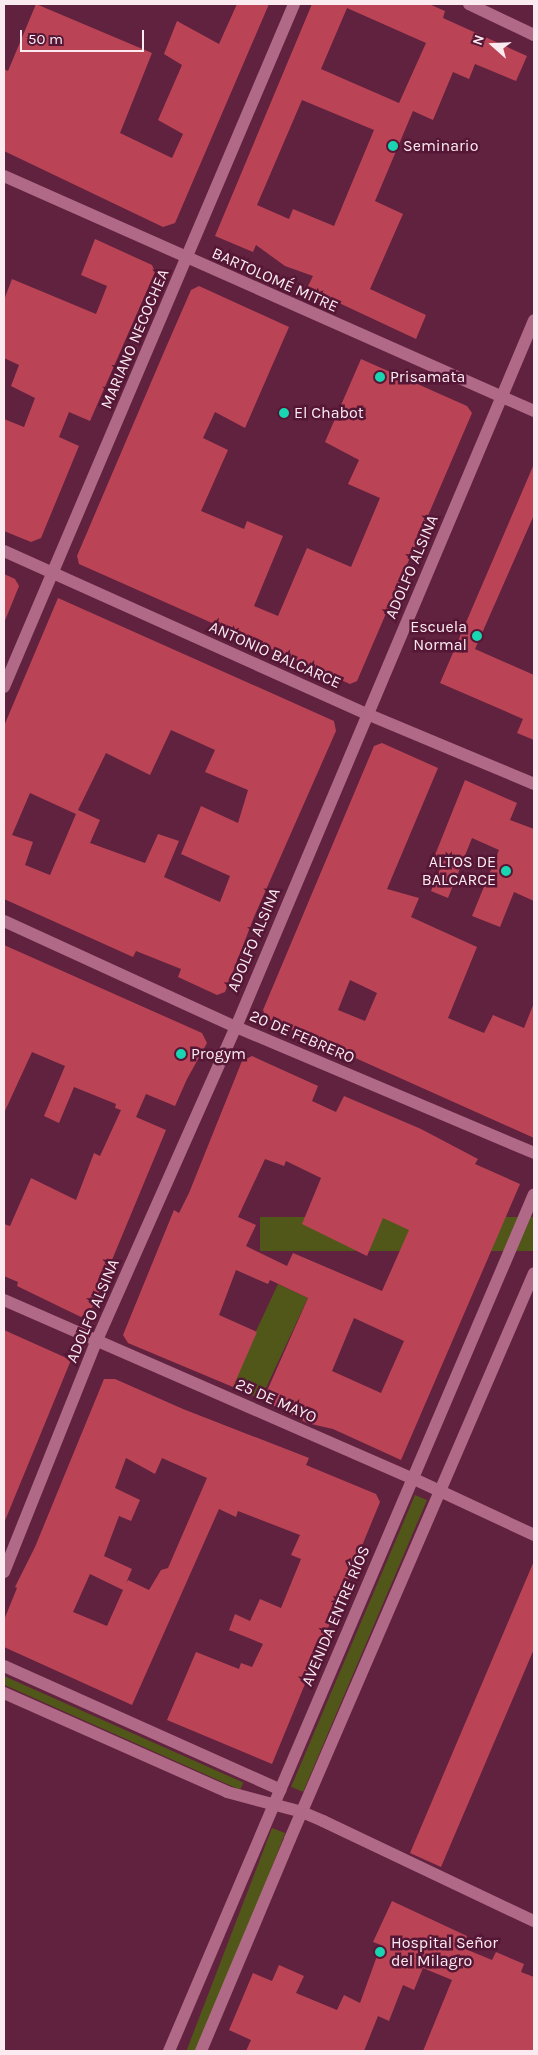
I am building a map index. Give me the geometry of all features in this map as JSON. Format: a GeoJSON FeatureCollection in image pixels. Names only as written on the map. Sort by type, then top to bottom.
{"type":"FeatureCollection","features":[{"type":"Feature","properties":{"kind":"street","name":"MARIANO NECOCHEA"},"geometry":{"type":"LineString","coordinates":[[4,687],[294,4]]}},
{"type":"Feature","properties":{"kind":"street"},"geometry":{"type":"LineString","coordinates":[[469,4],[534,35]]}},
{"type":"Feature","properties":{"kind":"street","name":"BARTOLOMÉ MITRE"},"geometry":{"type":"LineString","coordinates":[[4,176],[187,259],[534,411]]}},
{"type":"Feature","properties":{"kind":"street","name":"ADOLFO ALSINA"},"geometry":{"type":"LineString","coordinates":[[4,1572],[97,1340],[236,1027],[534,320]]}},
{"type":"Feature","properties":{"kind":"street","name":"ANTONIO BALCARCE"},"geometry":{"type":"LineString","coordinates":[[4,551],[367,714],[534,784]]}},
{"type":"Feature","properties":{"kind":"street","name":"20 DE FEBRERO"},"geometry":{"type":"LineString","coordinates":[[4,921],[236,1027],[534,1153]]}},
{"type":"Feature","properties":{"kind":"street","name":"AVENIDA ENTRE RÍOS"},"geometry":{"type":"LineString","coordinates":[[169,2051],[534,1194]]}},
{"type":"Feature","properties":{"kind":"street"},"geometry":{"type":"LineString","coordinates":[[201,2051],[534,1273]]}},
{"type":"Feature","properties":{"kind":"street","name":"25 DE MAYO"},"geometry":{"type":"LineString","coordinates":[[4,1300],[441,1490],[534,1535]]}},
{"type":"Feature","properties":{"kind":"street"},"geometry":{"type":"LineString","coordinates":[[4,1666],[281,1790]]}},
{"type":"Feature","properties":{"kind":"street"},"geometry":{"type":"LineString","coordinates":[[4,1693],[227,1792],[274,1807],[302,1812],[534,1921]]}},
{"type":"Feature","properties":{"kind":"green space"},"geometry":{"type":"Polygon","coordinates":[[[260,1217],[534,1217],[534,1251],[260,1251],[260,1217]]]}},
{"type":"Feature","properties":{"kind":"green space"},"geometry":{"type":"Polygon","coordinates":[[[278,1284],[308,1298],[261,1399],[231,1386],[278,1284]]]}},
{"type":"Feature","properties":{"kind":"green space"},"geometry":{"type":"Polygon","coordinates":[[[415,1495],[427,1500],[303,1792],[291,1787],[415,1495]]]}},
{"type":"Feature","properties":{"kind":"green space"},"geometry":{"type":"Polygon","coordinates":[[[4,1676],[243,1783],[240,1790],[4,1685],[4,1676]]]}},
{"type":"Feature","properties":{"kind":"green space"},"geometry":{"type":"Polygon","coordinates":[[[272,1828],[285,1833],[201,2051],[186,2051],[272,1828]]]}},
{"type":"Feature","properties":{"kind":"building"},"geometry":{"type":"Polygon","coordinates":[[[36,4],[152,53],[120,133],[172,158],[183,134],[158,120],[182,65],[164,54],[177,21],[219,44],[237,4],[269,4],[175,223],[163,227],[4,151],[4,69],[8,71],[36,4]]]}},
{"type":"Feature","properties":{"kind":"building"},"geometry":{"type":"Polygon","coordinates":[[[312,4],[429,4],[445,11],[443,18],[527,56],[516,81],[475,64],[469,79],[453,72],[433,120],[413,111],[375,201],[403,214],[370,289],[426,315],[416,339],[307,288],[313,276],[285,266],[256,245],[253,252],[215,236],[312,4]],[[347,8],[321,69],[399,103],[426,43],[347,8]],[[302,100],[257,205],[289,219],[293,209],[334,226],[374,130],[302,100]]]}},
{"type":"Feature","properties":{"kind":"building"},"geometry":{"type":"Polygon","coordinates":[[[95,239],[152,265],[155,272],[90,421],[69,412],[59,437],[79,446],[41,538],[31,542],[4,531],[4,419],[24,427],[35,398],[11,386],[19,365],[4,358],[4,300],[12,279],[96,314],[107,286],[81,275],[95,239]]]}},
{"type":"Feature","properties":{"kind":"building"},"geometry":{"type":"Polygon","coordinates":[[[199,286],[289,327],[245,428],[215,412],[203,438],[228,450],[201,511],[244,529],[247,521],[283,536],[254,606],[278,616],[307,548],[351,567],[380,498],[348,484],[359,460],[325,442],[361,359],[467,406],[472,413],[357,681],[350,684],[79,564],[77,556],[164,352],[191,290],[199,286]]]}},
{"type":"Feature","properties":{"kind":"building"},"geometry":{"type":"Polygon","coordinates":[[[534,464],[534,515],[475,649],[534,675],[534,740],[517,733],[523,719],[440,683],[534,464]]]}},
{"type":"Feature","properties":{"kind":"building"},"geometry":{"type":"Polygon","coordinates":[[[4,574],[15,579],[19,586],[4,623],[4,574]]]}},
{"type":"Feature","properties":{"kind":"building"},"geometry":{"type":"Polygon","coordinates":[[[58,598],[334,721],[336,731],[254,917],[225,992],[217,995],[178,977],[181,969],[136,951],[133,957],[4,899],[4,726],[58,598]],[[171,730],[150,775],[106,753],[78,810],[100,820],[90,843],[145,863],[158,834],[179,841],[164,877],[220,902],[230,876],[181,854],[201,806],[238,823],[248,790],[205,772],[215,750],[171,730]],[[30,793],[12,835],[33,842],[25,865],[50,875],[76,814],[30,793]]]}},
{"type":"Feature","properties":{"kind":"building"},"geometry":{"type":"Polygon","coordinates":[[[382,743],[438,768],[387,889],[419,898],[411,917],[477,947],[448,1018],[484,1033],[493,1015],[524,1028],[534,1003],[534,1138],[266,1018],[263,1010],[374,746],[382,743]],[[350,980],[338,1010],[365,1021],[377,993],[350,980]]]}},
{"type":"Feature","properties":{"kind":"building"},"geometry":{"type":"Polygon","coordinates":[[[465,780],[517,803],[510,820],[534,829],[534,901],[514,892],[500,927],[472,916],[499,850],[472,838],[448,898],[431,891],[444,859],[435,855],[465,780]]]}},
{"type":"Feature","properties":{"kind":"building"},"geometry":{"type":"Polygon","coordinates":[[[4,945],[202,1033],[207,1043],[187,1079],[175,1106],[146,1094],[136,1117],[166,1130],[92,1308],[81,1317],[17,1286],[18,1282],[4,1276],[4,1224],[10,1226],[31,1178],[76,1200],[94,1153],[100,1156],[121,1110],[115,1108],[116,1104],[74,1087],[59,1123],[44,1116],[65,1066],[32,1052],[4,1113],[4,945]]]}},
{"type":"Feature","properties":{"kind":"building"},"geometry":{"type":"Polygon","coordinates":[[[252,1056],[318,1086],[312,1101],[336,1112],[344,1096],[421,1129],[478,1159],[475,1164],[520,1184],[401,1460],[333,1429],[307,1423],[263,1400],[308,1298],[270,1280],[268,1284],[236,1270],[219,1315],[257,1332],[233,1387],[128,1343],[123,1335],[174,1210],[179,1213],[189,1193],[242,1061],[252,1056]],[[265,1159],[238,1217],[256,1225],[246,1246],[287,1266],[293,1253],[382,1291],[409,1230],[383,1218],[367,1256],[302,1224],[321,1178],[286,1161],[284,1166],[265,1159]],[[354,1318],[332,1371],[381,1393],[404,1341],[354,1318]]]}},
{"type":"Feature","properties":{"kind":"building"},"geometry":{"type":"Polygon","coordinates":[[[4,1330],[71,1360],[4,1523],[4,1330]]]}},
{"type":"Feature","properties":{"kind":"building"},"geometry":{"type":"Polygon","coordinates":[[[104,1379],[115,1379],[183,1409],[309,1458],[306,1465],[376,1494],[380,1502],[272,1764],[167,1720],[196,1652],[239,1669],[241,1663],[252,1667],[263,1644],[229,1630],[235,1614],[250,1621],[260,1599],[281,1608],[301,1559],[291,1555],[300,1535],[238,1511],[236,1517],[219,1509],[132,1705],[4,1647],[4,1620],[17,1588],[15,1587],[35,1547],[104,1379]],[[126,1458],[115,1488],[140,1500],[131,1521],[119,1516],[104,1556],[132,1569],[126,1583],[128,1580],[149,1590],[161,1570],[168,1568],[207,1478],[162,1458],[155,1474],[126,1458]],[[90,1574],[73,1612],[107,1626],[123,1590],[90,1574]]]}},
{"type":"Feature","properties":{"kind":"building"},"geometry":{"type":"Polygon","coordinates":[[[534,1561],[534,1649],[441,1867],[410,1853],[534,1561]]]}},
{"type":"Feature","properties":{"kind":"building"},"geometry":{"type":"Polygon","coordinates":[[[392,1901],[467,1936],[463,1948],[492,1960],[496,1952],[524,1964],[521,1972],[534,1977],[534,2051],[423,2051],[452,1980],[423,1968],[414,1990],[403,1985],[389,2021],[378,2016],[364,2051],[246,2051],[251,2040],[229,2030],[253,1973],[272,1981],[279,1965],[304,1976],[296,1993],[337,2010],[344,1995],[360,2003],[381,1945],[373,1942],[392,1901]]]}},
{"type":"Feature","properties":{"kind":"place","name":"Seminario"},"geometry":{"type":"Point","coordinates":[393,146]}},
{"type":"Feature","properties":{"kind":"place","name":"Prisamata"},"geometry":{"type":"Point","coordinates":[380,377]}},
{"type":"Feature","properties":{"kind":"place","name":"El Chabot"},"geometry":{"type":"Point","coordinates":[284,413]}},
{"type":"Feature","properties":{"kind":"place","name":"Escuela Normal"},"geometry":{"type":"Point","coordinates":[477,636]}},
{"type":"Feature","properties":{"kind":"place","name":"ALTOS DE BALCARCE"},"geometry":{"type":"Point","coordinates":[506,871]}},
{"type":"Feature","properties":{"kind":"place","name":"Progym"},"geometry":{"type":"Point","coordinates":[181,1054]}},
{"type":"Feature","properties":{"kind":"place","name":"Hospital Señor del Milagro"},"geometry":{"type":"Point","coordinates":[380,1952]}}]}
